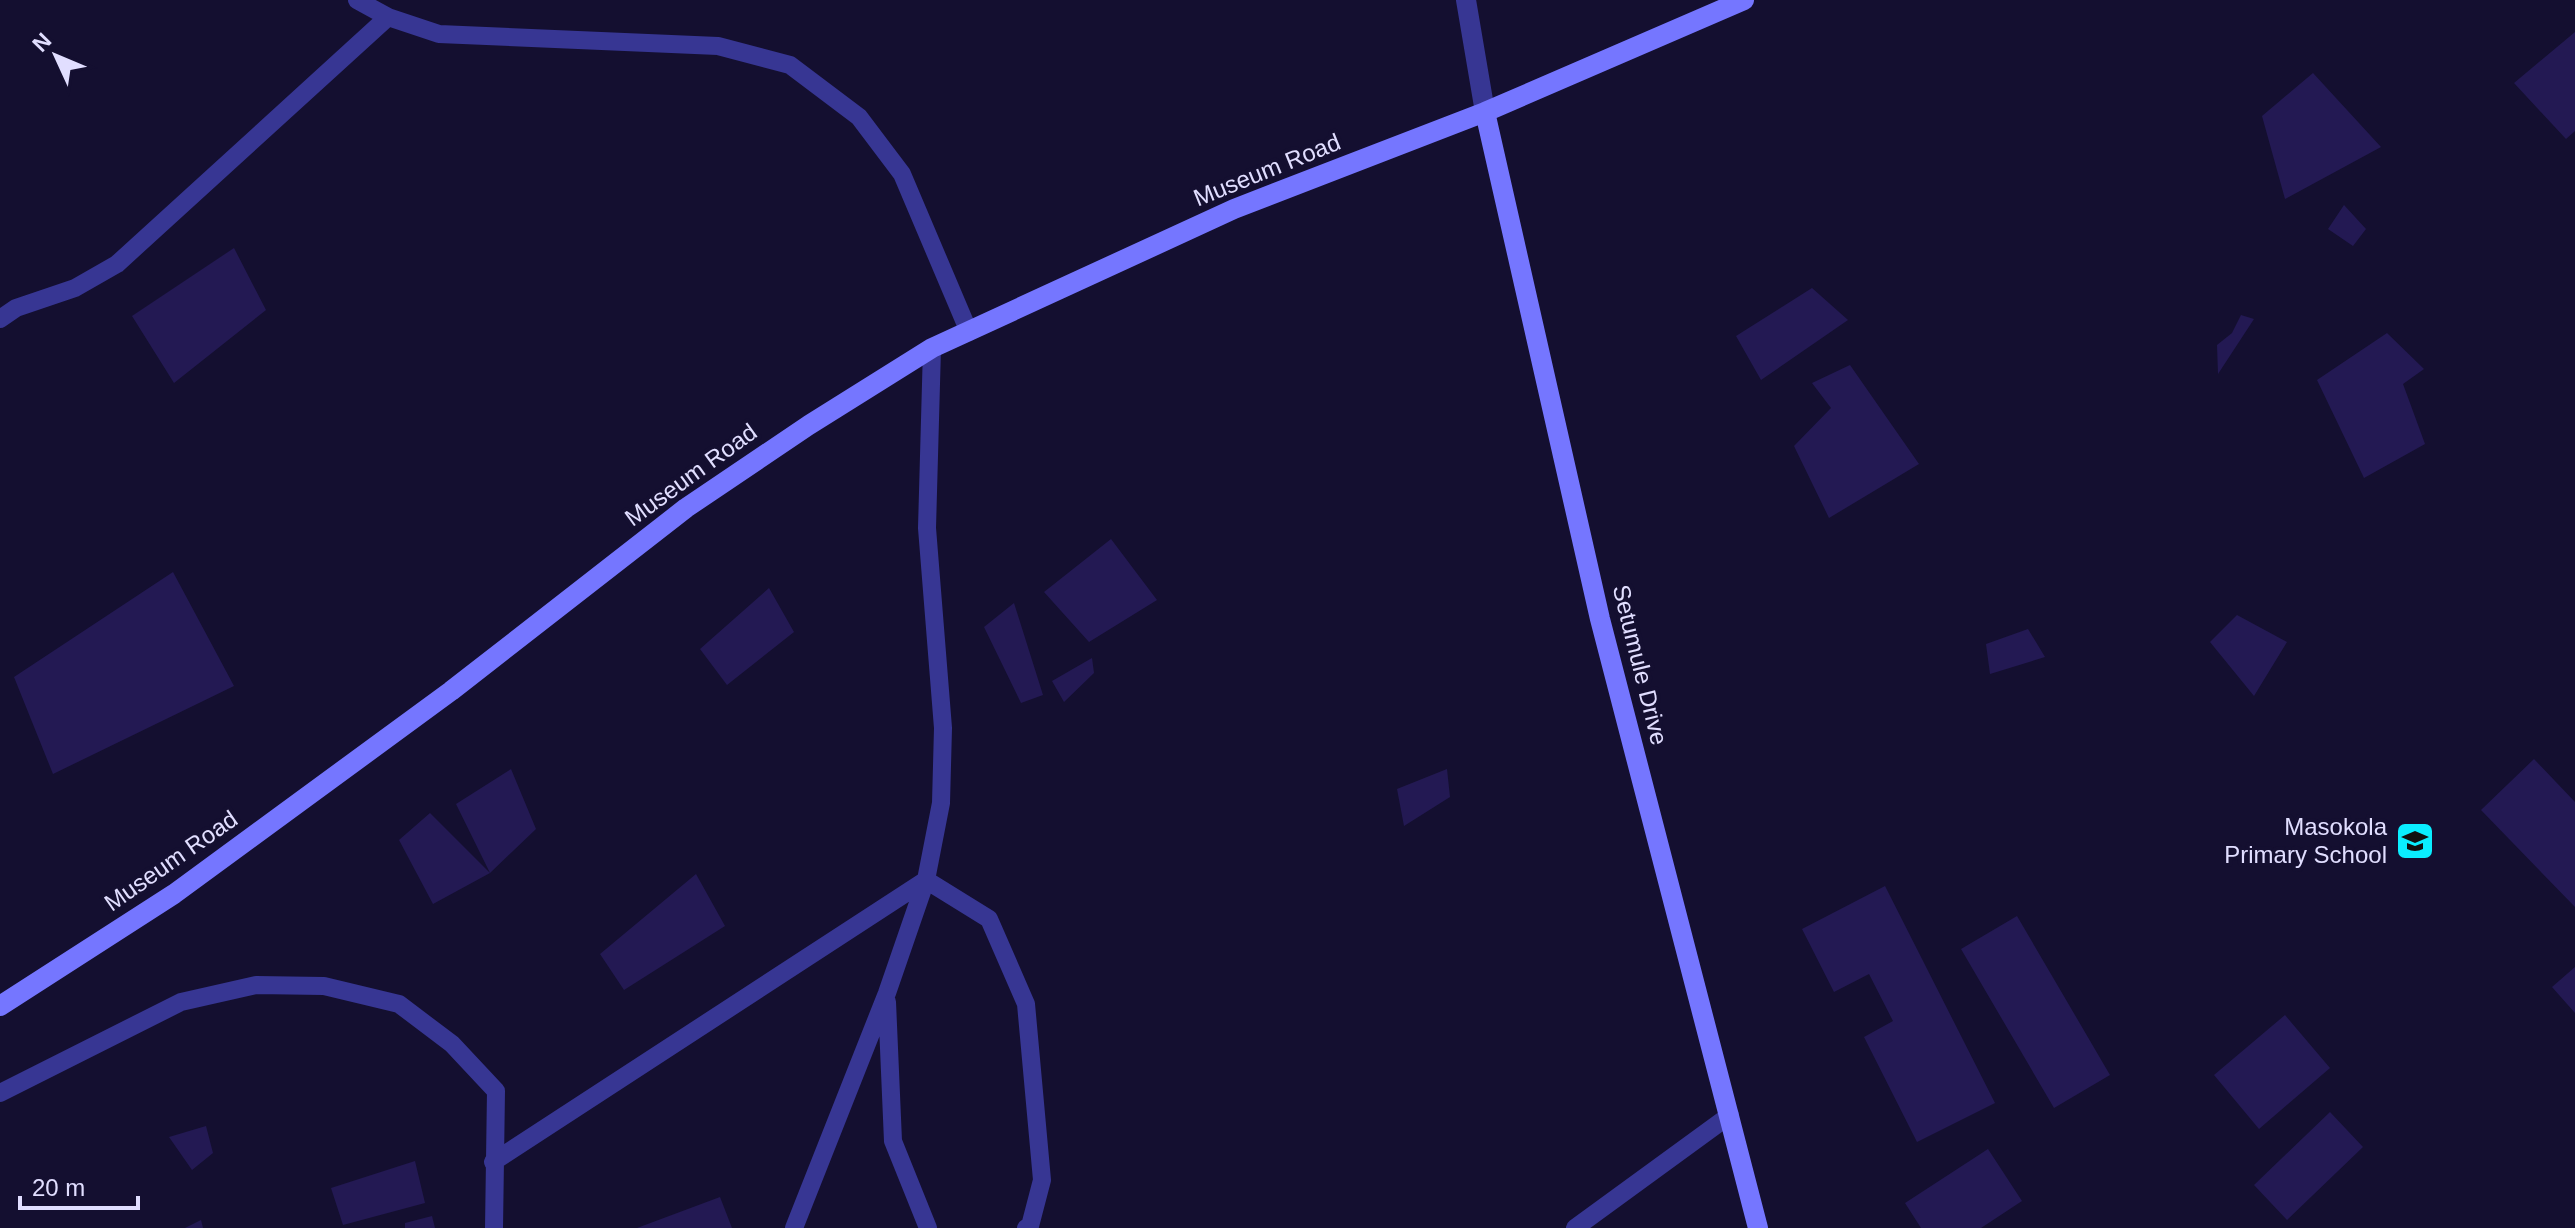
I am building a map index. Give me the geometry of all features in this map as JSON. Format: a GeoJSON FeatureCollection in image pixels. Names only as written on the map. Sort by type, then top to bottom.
{"type":"FeatureCollection","features":[{"type":"Feature","properties":{"kind":"street"},"geometry":{"type":"LineString","coordinates":[[1466,0],[1485,112]]}},
{"type":"Feature","properties":{"kind":"street","name":"Museum Road"},"geometry":{"type":"LineString","coordinates":[[0,1006],[174,894],[451,691],[686,508],[809,425],[932,348],[1234,209],[1485,112],[1744,0]]}},
{"type":"Feature","properties":{"kind":"street","name":"Setumule Drive"},"geometry":{"type":"LineString","coordinates":[[1485,112],[1600,619],[1758,1228]]}},
{"type":"Feature","properties":{"kind":"lane"},"geometry":{"type":"LineString","coordinates":[[357,0],[388,17],[439,34],[718,46],[790,65],[859,117],[902,174],[969,332]]}},
{"type":"Feature","properties":{"kind":"lane"},"geometry":{"type":"LineString","coordinates":[[0,319],[16,308],[75,288],[117,264],[388,17]]}},
{"type":"Feature","properties":{"kind":"lane"},"geometry":{"type":"LineString","coordinates":[[794,1228],[887,993],[926,880],[941,803],[943,728],[927,528],[932,348]]}},
{"type":"Feature","properties":{"kind":"lane"},"geometry":{"type":"LineString","coordinates":[[493,1162],[926,880]]}},
{"type":"Feature","properties":{"kind":"lane"},"geometry":{"type":"LineString","coordinates":[[926,880],[989,919],[1026,1004],[1042,1180],[1030,1226],[1026,1228]]}},
{"type":"Feature","properties":{"kind":"lane"},"geometry":{"type":"LineString","coordinates":[[0,1093],[181,1002],[256,985],[324,986],[399,1004],[452,1044],[496,1091],[494,1228]]}},
{"type":"Feature","properties":{"kind":"lane"},"geometry":{"type":"LineString","coordinates":[[887,993],[893,1141],[928,1228]]}},
{"type":"Feature","properties":{"kind":"lane"},"geometry":{"type":"LineString","coordinates":[[1575,1228],[1730,1115]]}},
{"type":"Feature","properties":{"kind":"building"},"geometry":{"type":"Polygon","coordinates":[[[2575,32],[2575,131],[2566,139],[2514,83],[2575,32]]]}},
{"type":"Feature","properties":{"kind":"building"},"geometry":{"type":"Polygon","coordinates":[[[2313,73],[2381,147],[2285,199],[2262,116],[2313,73]]]}},
{"type":"Feature","properties":{"kind":"building"},"geometry":{"type":"Polygon","coordinates":[[[2344,205],[2366,229],[2353,246],[2328,229],[2344,205]]]}},
{"type":"Feature","properties":{"kind":"building"},"geometry":{"type":"Polygon","coordinates":[[[234,248],[266,310],[174,383],[132,316],[234,248]]]}},
{"type":"Feature","properties":{"kind":"building"},"geometry":{"type":"Polygon","coordinates":[[[1812,288],[1848,320],[1761,380],[1736,336],[1812,288]]]}},
{"type":"Feature","properties":{"kind":"building"},"geometry":{"type":"Polygon","coordinates":[[[2241,315],[2254,319],[2218,374],[2217,345],[2232,333],[2241,315]]]}},
{"type":"Feature","properties":{"kind":"building"},"geometry":{"type":"Polygon","coordinates":[[[2387,333],[2424,369],[2403,384],[2425,444],[2364,478],[2317,380],[2387,333]]]}},
{"type":"Feature","properties":{"kind":"building"},"geometry":{"type":"Polygon","coordinates":[[[1850,365],[1919,464],[1829,518],[1794,446],[1831,408],[1812,383],[1850,365]]]}},
{"type":"Feature","properties":{"kind":"building"},"geometry":{"type":"Polygon","coordinates":[[[1111,539],[1157,600],[1089,642],[1044,592],[1111,539]]]}},
{"type":"Feature","properties":{"kind":"building"},"geometry":{"type":"Polygon","coordinates":[[[173,572],[234,686],[53,774],[14,677],[173,572]]]}},
{"type":"Feature","properties":{"kind":"building"},"geometry":{"type":"Polygon","coordinates":[[[769,588],[794,632],[727,685],[700,649],[769,588]]]}},
{"type":"Feature","properties":{"kind":"building"},"geometry":{"type":"Polygon","coordinates":[[[1014,603],[1043,695],[1021,703],[984,627],[1014,603]]]}},
{"type":"Feature","properties":{"kind":"building"},"geometry":{"type":"Polygon","coordinates":[[[2237,615],[2287,642],[2254,696],[2210,642],[2237,615]]]}},
{"type":"Feature","properties":{"kind":"building"},"geometry":{"type":"Polygon","coordinates":[[[2028,629],[2045,657],[1990,674],[1986,644],[2028,629]]]}},
{"type":"Feature","properties":{"kind":"building"},"geometry":{"type":"Polygon","coordinates":[[[1092,658],[1094,673],[1064,702],[1052,681],[1092,658]]]}},
{"type":"Feature","properties":{"kind":"building"},"geometry":{"type":"Polygon","coordinates":[[[2534,759],[2575,802],[2575,907],[2481,810],[2534,759]]]}},
{"type":"Feature","properties":{"kind":"building"},"geometry":{"type":"Polygon","coordinates":[[[511,769],[536,829],[490,873],[456,804],[511,769]]]}},
{"type":"Feature","properties":{"kind":"building"},"geometry":{"type":"Polygon","coordinates":[[[1447,769],[1450,797],[1404,826],[1397,789],[1447,769]]]}},
{"type":"Feature","properties":{"kind":"building"},"geometry":{"type":"Polygon","coordinates":[[[430,813],[490,873],[433,904],[399,840],[430,813]]]}},
{"type":"Feature","properties":{"kind":"building"},"geometry":{"type":"Polygon","coordinates":[[[696,874],[725,926],[624,990],[600,954],[696,874]]]}},
{"type":"Feature","properties":{"kind":"building"},"geometry":{"type":"Polygon","coordinates":[[[1885,886],[1995,1103],[1917,1142],[1864,1037],[1893,1021],[1869,974],[1834,992],[1802,929],[1885,886]]]}},
{"type":"Feature","properties":{"kind":"building"},"geometry":{"type":"Polygon","coordinates":[[[2017,916],[2110,1075],[2054,1108],[1961,949],[2017,916]]]}},
{"type":"Feature","properties":{"kind":"building"},"geometry":{"type":"Polygon","coordinates":[[[2575,967],[2575,1013],[2552,987],[2575,967]]]}},
{"type":"Feature","properties":{"kind":"building"},"geometry":{"type":"Polygon","coordinates":[[[2285,1015],[2330,1068],[2259,1129],[2214,1075],[2285,1015]]]}},
{"type":"Feature","properties":{"kind":"building"},"geometry":{"type":"Polygon","coordinates":[[[2330,1112],[2363,1147],[2287,1220],[2254,1185],[2330,1112]]]}},
{"type":"Feature","properties":{"kind":"building"},"geometry":{"type":"Polygon","coordinates":[[[206,1126],[213,1153],[192,1170],[169,1137],[206,1126]]]}},
{"type":"Feature","properties":{"kind":"building"},"geometry":{"type":"Polygon","coordinates":[[[1988,1149],[2022,1201],[1981,1228],[1921,1228],[1905,1203],[1988,1149]]]}},
{"type":"Feature","properties":{"kind":"building"},"geometry":{"type":"Polygon","coordinates":[[[415,1161],[425,1203],[343,1225],[331,1188],[415,1161]]]}},
{"type":"Feature","properties":{"kind":"building"},"geometry":{"type":"Polygon","coordinates":[[[720,1197],[732,1228],[637,1228],[720,1197]]]}},
{"type":"Feature","properties":{"kind":"building"},"geometry":{"type":"Polygon","coordinates":[[[432,1216],[435,1228],[405,1228],[405,1223],[432,1216]]]}},
{"type":"Feature","properties":{"kind":"building"},"geometry":{"type":"Polygon","coordinates":[[[201,1220],[203,1228],[185,1228],[201,1220]]]}},
{"type":"Feature","properties":{"kind":"place","name":"Masokola Primary School"},"geometry":{"type":"Point","coordinates":[2415,841]}}]}
